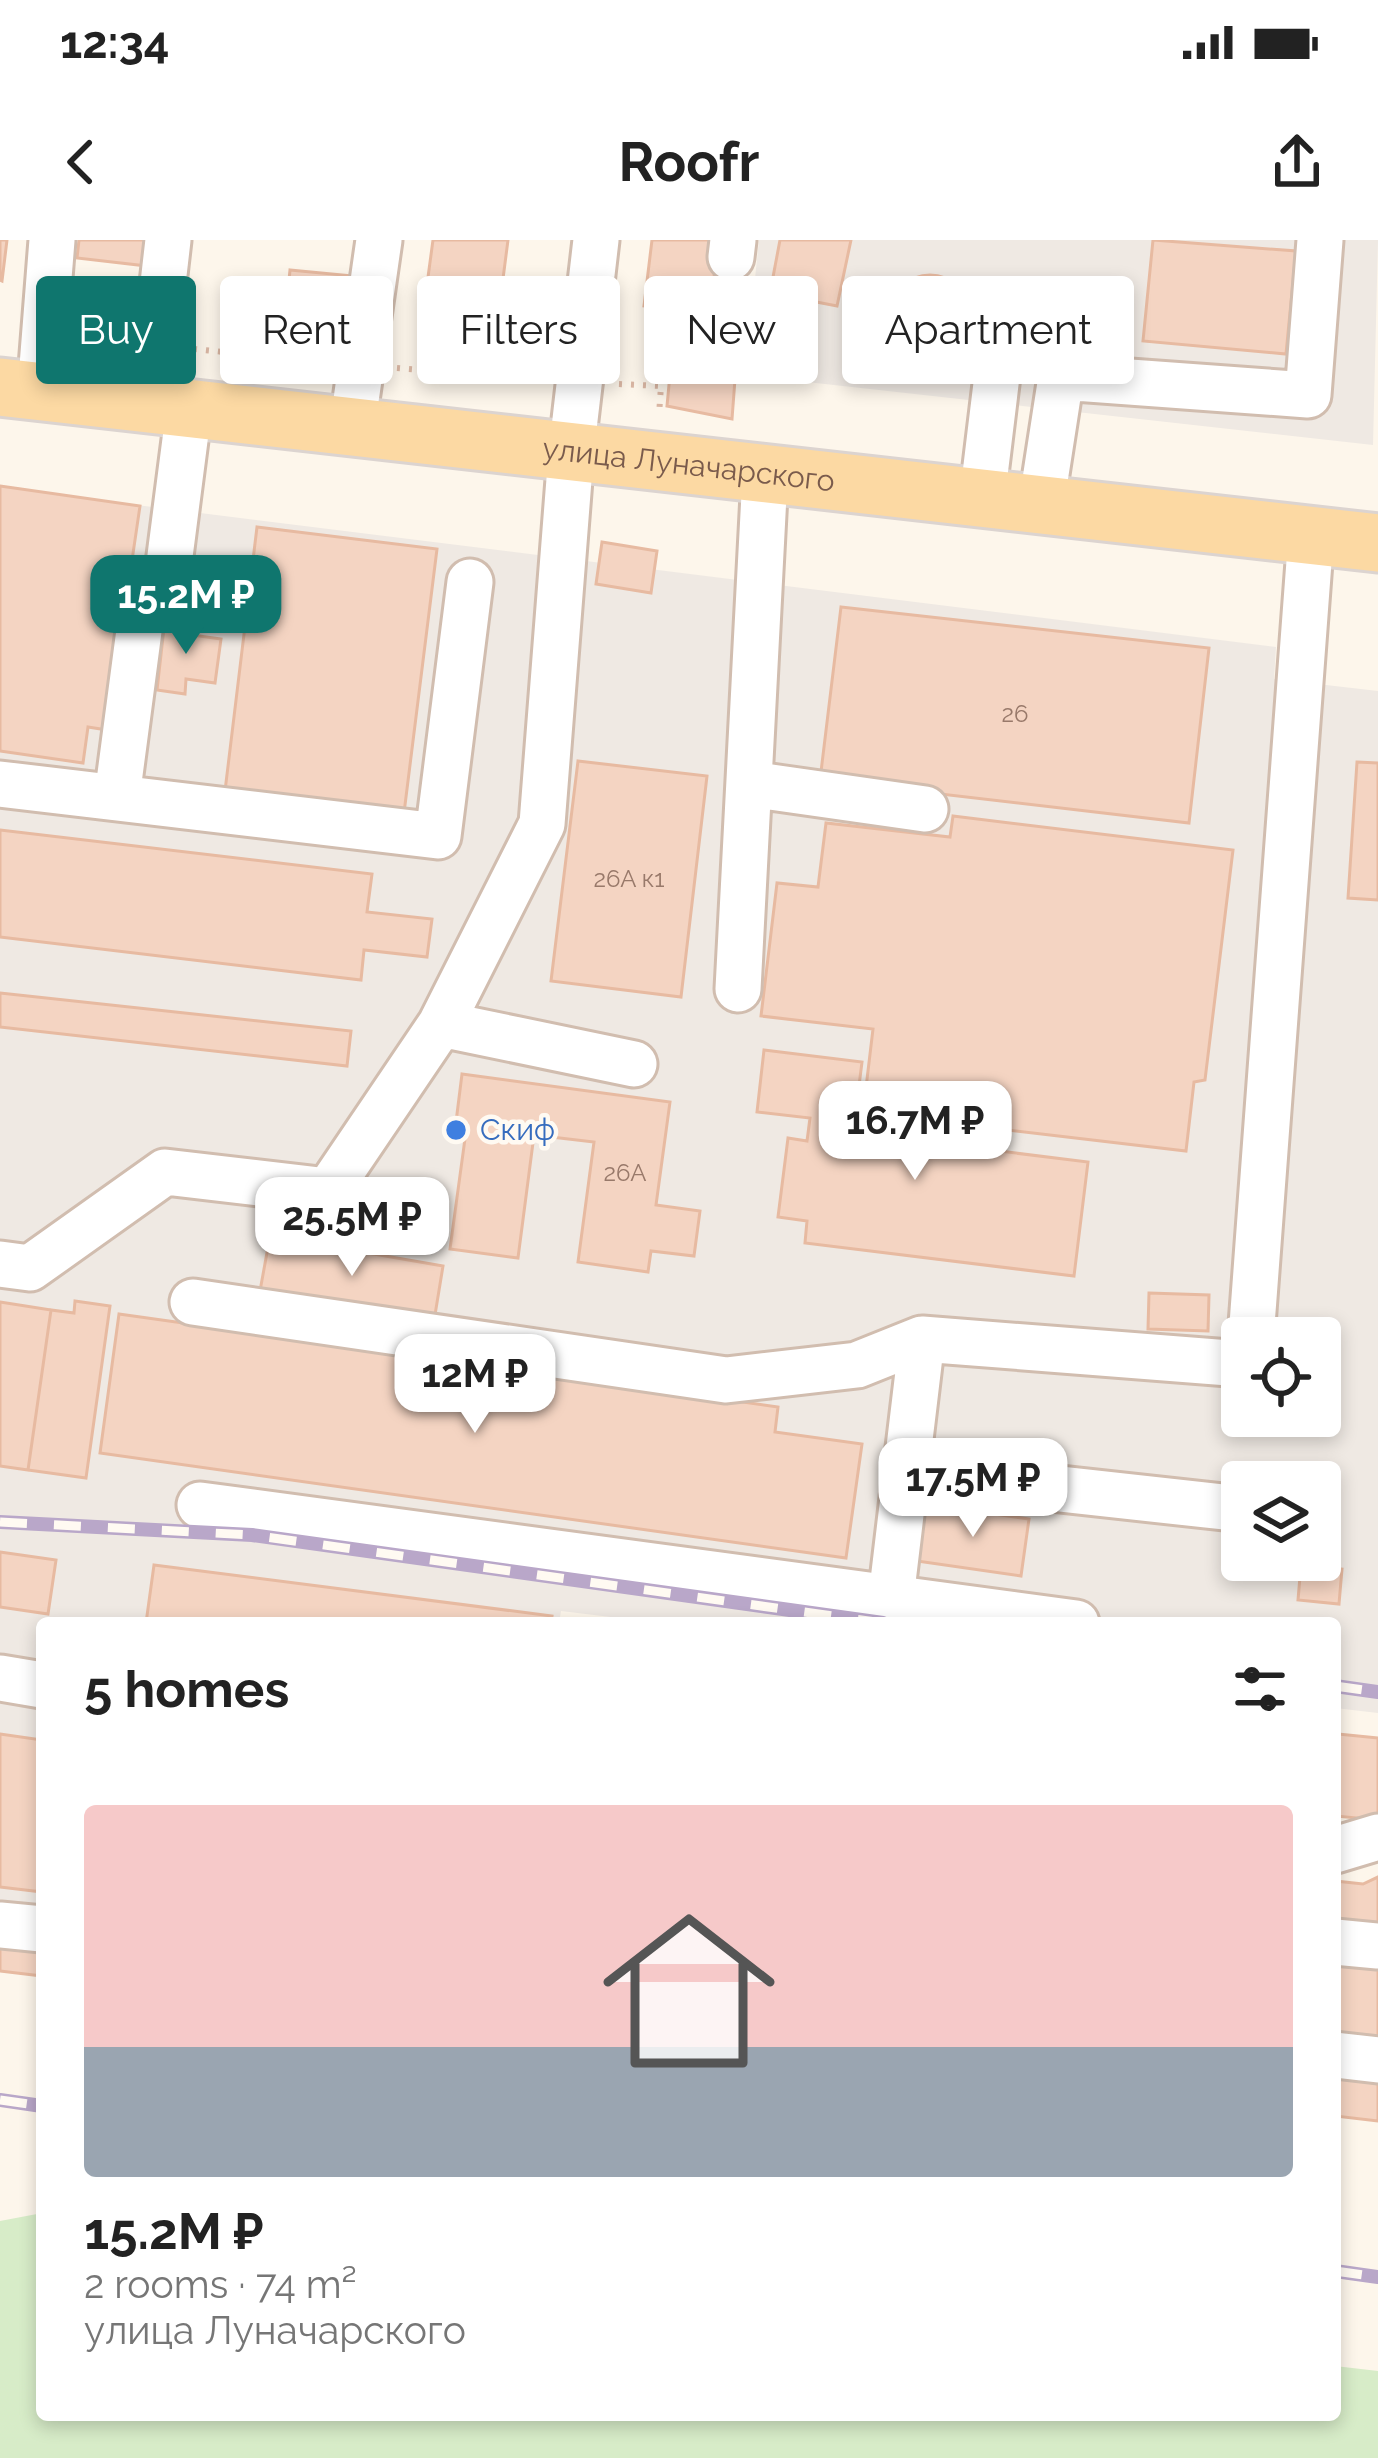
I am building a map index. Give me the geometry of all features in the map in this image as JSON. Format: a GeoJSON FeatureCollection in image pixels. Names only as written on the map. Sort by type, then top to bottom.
{"type":"FeatureCollection","features":[{"type":"Feature","properties":{"kind":"main road","name":"улица Луначарского"},"geometry":{"type":"LineString","coordinates":[[20,390],[1378,543]]}},
{"type":"Feature","properties":{"kind":"street"},"geometry":{"type":"LineString","coordinates":[[20,390],[52,240]]}},
{"type":"Feature","properties":{"kind":"street"},"geometry":{"type":"LineString","coordinates":[[117,796],[140,623],[166,587],[168,240]]}},
{"type":"Feature","properties":{"kind":"street"},"geometry":{"type":"LineString","coordinates":[[352,428],[379,240]]}},
{"type":"Feature","properties":{"kind":"street"},"geometry":{"type":"LineString","coordinates":[[0,1264],[30,1268],[165,1172],[328,1191],[441,1024],[542,824],[571,454],[596,240]]}},
{"type":"Feature","properties":{"kind":"street"},"geometry":{"type":"LineString","coordinates":[[1041,506],[1060,377],[1308,395],[1320,240]]}},
{"type":"Feature","properties":{"kind":"street"},"geometry":{"type":"LineString","coordinates":[[982,499],[996,384]]}},
{"type":"Feature","properties":{"kind":"street"},"geometry":{"type":"LineString","coordinates":[[738,988],[765,476]]}},
{"type":"Feature","properties":{"kind":"street"},"geometry":{"type":"LineString","coordinates":[[1253,1317],[1311,536]]}},
{"type":"Feature","properties":{"kind":"street"},"geometry":{"type":"LineString","coordinates":[[0,784],[438,836],[470,582]]}},
{"type":"Feature","properties":{"kind":"street"},"geometry":{"type":"LineString","coordinates":[[749,784],[926,809]]}},
{"type":"Feature","properties":{"kind":"street"},"geometry":{"type":"LineString","coordinates":[[441,1024],[634,1064]]}},
{"type":"Feature","properties":{"kind":"street"},"geometry":{"type":"LineString","coordinates":[[193,1302],[726,1379],[857,1365],[922,1339],[1221,1362]]}},
{"type":"Feature","properties":{"kind":"street"},"geometry":{"type":"LineString","coordinates":[[891,1598],[922,1339]]}},
{"type":"Feature","properties":{"kind":"street"},"geometry":{"type":"LineString","coordinates":[[907,1472],[1221,1507]]}},
{"type":"Feature","properties":{"kind":"street"},"geometry":{"type":"LineString","coordinates":[[200,1505],[1032,1617]]}},
{"type":"Feature","properties":{"kind":"street"},"geometry":{"type":"LineString","coordinates":[[0,1678],[36,1684]]}},
{"type":"Feature","properties":{"kind":"street"},"geometry":{"type":"LineString","coordinates":[[1341,1848],[1378,1837]]}},
{"type":"Feature","properties":{"kind":"street"},"geometry":{"type":"LineString","coordinates":[[0,1925],[36,1928]]}},
{"type":"Feature","properties":{"kind":"street"},"geometry":{"type":"LineString","coordinates":[[1341,1943],[1378,1946]]}},
{"type":"Feature","properties":{"kind":"street"},"geometry":{"type":"LineString","coordinates":[[1341,2057],[1378,2060]]}},
{"type":"Feature","properties":{"kind":"shaded area"},"geometry":{"type":"Polygon","coordinates":[[[759,240],[1378,240],[1373,445],[818,383],[818,276],[755,276],[759,240]]]}},
{"type":"Feature","properties":{"kind":"shaded area"},"geometry":{"type":"Polygon","coordinates":[[[0,488],[1276,647],[1274,679],[1378,691],[1378,1713],[1341,1709],[1341,1617],[610,1617],[561,1611],[560,1617],[36,1617],[36,1909],[0,1905],[0,488]]]}},
{"type":"Feature","properties":{"kind":"green space"},"geometry":{"type":"Polygon","coordinates":[[[36,2214],[36,2421],[1341,2421],[1341,2367],[1378,2371],[1378,2458],[0,2458],[0,2221],[36,2214]]]}},
{"type":"Feature","properties":{"kind":"building"},"geometry":{"type":"Polygon","coordinates":[[[0,240],[7,240],[2,281],[0,280],[0,240]]]}},
{"type":"Feature","properties":{"kind":"building"},"geometry":{"type":"Polygon","coordinates":[[[79,240],[150,240],[147,266],[77,258],[79,240]]]}},
{"type":"Feature","properties":{"kind":"building"},"geometry":{"type":"Polygon","coordinates":[[[433,240],[508,240],[503,276],[428,276],[433,240]]]}},
{"type":"Feature","properties":{"kind":"building"},"geometry":{"type":"Polygon","coordinates":[[[652,240],[718,240],[714,276],[648,276],[652,240]]]}},
{"type":"Feature","properties":{"kind":"building"},"geometry":{"type":"Polygon","coordinates":[[[780,240],[851,240],[837,306],[818,302],[818,276],[773,276],[780,240]]]}},
{"type":"Feature","properties":{"kind":"building"},"geometry":{"type":"Polygon","coordinates":[[[1153,240],[1296,251],[1286,354],[1143,341],[1153,240]]]}},
{"type":"Feature","properties":{"kind":"building"},"geometry":{"type":"Polygon","coordinates":[[[290,270],[353,276],[289,276],[290,270]]]}},
{"type":"Feature","properties":{"kind":"building"},"geometry":{"type":"Polygon","coordinates":[[[669,384],[735,384],[732,419],[667,406],[669,384]]]}},
{"type":"Feature","properties":{"kind":"building"},"geometry":{"type":"Polygon","coordinates":[[[0,486],[140,506],[107,730],[88,727],[83,763],[0,751],[0,486]]]}},
{"type":"Feature","properties":{"kind":"building"},"geometry":{"type":"Polygon","coordinates":[[[257,527],[437,549],[404,813],[225,791],[257,527]]]}},
{"type":"Feature","properties":{"kind":"building"},"geometry":{"type":"Polygon","coordinates":[[[602,542],[657,551],[651,593],[596,584],[602,542]]]}},
{"type":"Feature","properties":{"kind":"building"},"geometry":{"type":"Polygon","coordinates":[[[841,607],[1209,648],[1189,823],[820,780],[841,607]]]}},
{"type":"Feature","properties":{"kind":"building"},"geometry":{"type":"Polygon","coordinates":[[[165,619],[193,622],[192,635],[221,639],[215,683],[186,679],[185,694],[157,690],[165,619]]]}},
{"type":"Feature","properties":{"kind":"building"},"geometry":{"type":"Polygon","coordinates":[[[578,761],[707,776],[681,997],[551,981],[578,761]]]}},
{"type":"Feature","properties":{"kind":"building"},"geometry":{"type":"Polygon","coordinates":[[[1357,762],[1378,763],[1378,900],[1348,898],[1357,762]]]}},
{"type":"Feature","properties":{"kind":"building"},"geometry":{"type":"Polygon","coordinates":[[[953,816],[1233,850],[1205,1080],[1194,1082],[1186,1151],[863,1113],[873,1029],[761,1016],[777,883],[818,887],[826,823],[950,837],[953,816]]]}},
{"type":"Feature","properties":{"kind":"building"},"geometry":{"type":"Polygon","coordinates":[[[0,830],[372,874],[367,912],[432,919],[427,957],[364,950],[361,980],[0,937],[0,830]]]}},
{"type":"Feature","properties":{"kind":"building"},"geometry":{"type":"Polygon","coordinates":[[[0,993],[351,1031],[347,1066],[0,1027],[0,993]]]}},
{"type":"Feature","properties":{"kind":"building"},"geometry":{"type":"Polygon","coordinates":[[[764,1050],[862,1062],[853,1133],[1088,1162],[1074,1276],[805,1243],[807,1221],[778,1217],[788,1138],[807,1141],[810,1118],[757,1112],[764,1050]]]}},
{"type":"Feature","properties":{"kind":"building"},"geometry":{"type":"Polygon","coordinates":[[[462,1074],[670,1102],[656,1205],[700,1211],[694,1256],[651,1251],[648,1272],[578,1262],[594,1142],[534,1135],[518,1258],[450,1249],[467,1124],[456,1122],[462,1074]]]}},
{"type":"Feature","properties":{"kind":"building"},"geometry":{"type":"Polygon","coordinates":[[[270,1236],[443,1266],[434,1321],[260,1291],[270,1236]]]}},
{"type":"Feature","properties":{"kind":"building"},"geometry":{"type":"Polygon","coordinates":[[[1149,1293],[1209,1295],[1208,1331],[1148,1329],[1149,1293]]]}},
{"type":"Feature","properties":{"kind":"building"},"geometry":{"type":"Polygon","coordinates":[[[75,1301],[110,1306],[86,1478],[28,1470],[51,1310],[74,1313],[75,1301]]]}},
{"type":"Feature","properties":{"kind":"building"},"geometry":{"type":"Polygon","coordinates":[[[0,1302],[51,1310],[28,1470],[0,1466],[0,1302]]]}},
{"type":"Feature","properties":{"kind":"building"},"geometry":{"type":"Polygon","coordinates":[[[119,1314],[778,1407],[775,1432],[862,1444],[846,1558],[100,1453],[119,1314]]]}},
{"type":"Feature","properties":{"kind":"building"},"geometry":{"type":"Polygon","coordinates":[[[925,1504],[1029,1519],[1021,1576],[917,1561],[925,1504]]]}},
{"type":"Feature","properties":{"kind":"building"},"geometry":{"type":"Polygon","coordinates":[[[0,1552],[56,1560],[48,1614],[0,1607],[0,1552]]]}},
{"type":"Feature","properties":{"kind":"building"},"geometry":{"type":"Polygon","coordinates":[[[154,1565],[552,1616],[552,1617],[147,1617],[154,1565]]]}},
{"type":"Feature","properties":{"kind":"building"},"geometry":{"type":"Polygon","coordinates":[[[1300,1581],[1341,1581],[1339,1604],[1298,1600],[1300,1581]]]}},
{"type":"Feature","properties":{"kind":"building"},"geometry":{"type":"Polygon","coordinates":[[[0,1734],[36,1739],[36,1891],[0,1887],[0,1734]]]}},
{"type":"Feature","properties":{"kind":"building"},"geometry":{"type":"Polygon","coordinates":[[[1341,1734],[1378,1738],[1378,1820],[1341,1817],[1341,1734]]]}},
{"type":"Feature","properties":{"kind":"building"},"geometry":{"type":"Polygon","coordinates":[[[1378,1877],[1378,1931],[1341,1928],[1341,1882],[1363,1884],[1378,1877]]]}},
{"type":"Feature","properties":{"kind":"building"},"geometry":{"type":"Polygon","coordinates":[[[0,1934],[36,1938],[36,1975],[0,1971],[0,1934]]]}},
{"type":"Feature","properties":{"kind":"building"},"geometry":{"type":"Polygon","coordinates":[[[1341,1964],[1378,1968],[1378,2049],[1341,2045],[1341,1964]]]}},
{"type":"Feature","properties":{"kind":"building"},"geometry":{"type":"Polygon","coordinates":[[[1341,2072],[1378,2075],[1378,2121],[1341,2117],[1341,2072]]]}},
{"type":"Feature","properties":{"kind":"railway"},"geometry":{"type":"LineString","coordinates":[[0,1522],[252,1535],[840,1617]]}},
{"type":"Feature","properties":{"kind":"railway"},"geometry":{"type":"LineString","coordinates":[[1341,1687],[1378,1692]]}},
{"type":"Feature","properties":{"kind":"railway"},"geometry":{"type":"LineString","coordinates":[[0,2100],[36,2105]]}},
{"type":"Feature","properties":{"kind":"railway"},"geometry":{"type":"LineString","coordinates":[[1341,2272],[1378,2277]]}},
{"type":"Feature","properties":{"kind":"place","name":"Скиф"},"geometry":{"type":"Point","coordinates":[456,1130]}}]}
